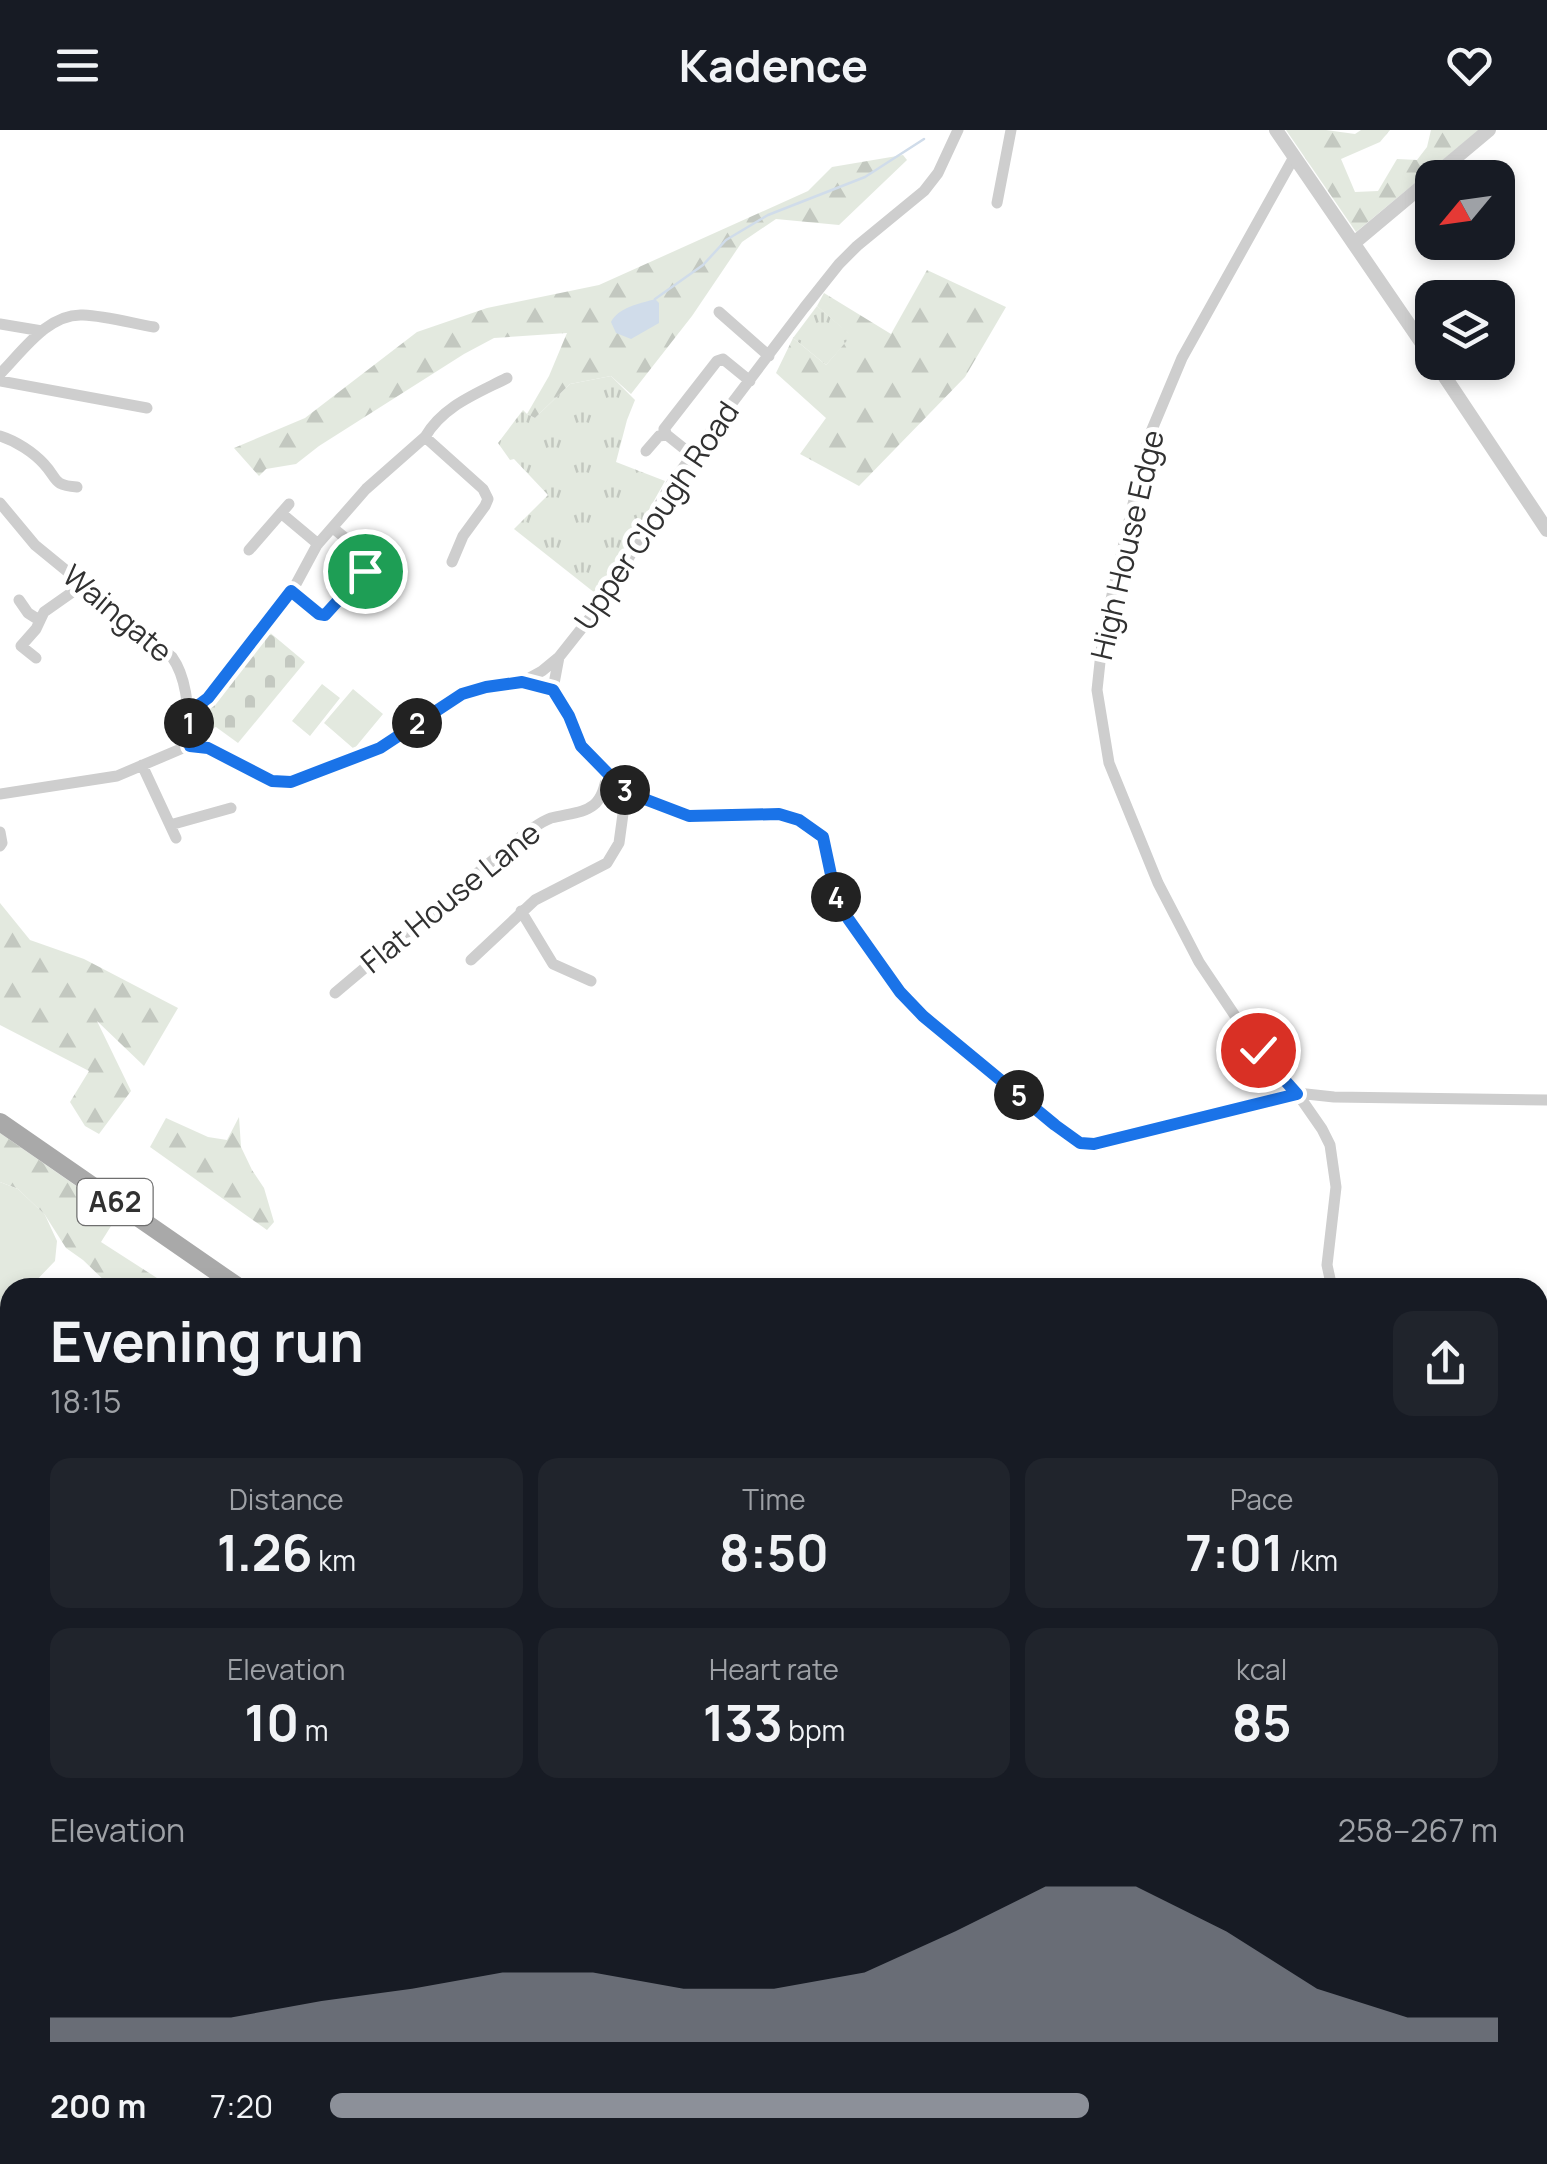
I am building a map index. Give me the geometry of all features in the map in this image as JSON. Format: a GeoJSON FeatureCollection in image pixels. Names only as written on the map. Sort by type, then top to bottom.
{"type":"FeatureCollection","features":[{"type":"Feature","properties":{"kind":"main road","name":"A62"},"geometry":{"type":"LineString","coordinates":[[0,1122],[224,1278]]}},
{"type":"Feature","properties":{"kind":"street","name":"Upper Clough Road"},"geometry":{"type":"LineString","coordinates":[[522,682],[559,656],[605,599],[666,492],[692,455],[839,264],[924,191],[958,130]]}},
{"type":"Feature","properties":{"kind":"street"},"geometry":{"type":"LineString","coordinates":[[997,203],[1012,130]]}},
{"type":"Feature","properties":{"kind":"street"},"geometry":{"type":"LineString","coordinates":[[1276,130],[1415,332]]}},
{"type":"Feature","properties":{"kind":"street"},"geometry":{"type":"LineString","coordinates":[[1354,243],[1489,130]]}},
{"type":"Feature","properties":{"kind":"street","name":"High House Edge"},"geometry":{"type":"LineString","coordinates":[[1294,157],[1182,358],[1148,440],[1103,634],[1097,690],[1109,764],[1158,883],[1200,962],[1258,1050],[1297,1094],[1330,1146],[1336,1187],[1328,1264],[1330,1278]]}},
{"type":"Feature","properties":{"kind":"street"},"geometry":{"type":"LineString","coordinates":[[719,312],[769,356]]}},
{"type":"Feature","properties":{"kind":"street"},"geometry":{"type":"LineString","coordinates":[[0,377],[42,331],[59,320],[83,314],[154,327]]}},
{"type":"Feature","properties":{"kind":"street"},"geometry":{"type":"LineString","coordinates":[[0,324],[42,331]]}},
{"type":"Feature","properties":{"kind":"street"},"geometry":{"type":"LineString","coordinates":[[692,455],[664,429],[716,361],[724,359],[750,381]]}},
{"type":"Feature","properties":{"kind":"street"},"geometry":{"type":"LineString","coordinates":[[0,377],[147,408]]}},
{"type":"Feature","properties":{"kind":"street"},"geometry":{"type":"LineString","coordinates":[[188,713],[208,698],[291,591],[318,544],[366,489],[425,438],[450,408],[507,378]]}},
{"type":"Feature","properties":{"kind":"street"},"geometry":{"type":"LineString","coordinates":[[1447,380],[1547,530]]}},
{"type":"Feature","properties":{"kind":"street"},"geometry":{"type":"LineString","coordinates":[[646,451],[658,436],[667,435]]}},
{"type":"Feature","properties":{"kind":"street"},"geometry":{"type":"LineString","coordinates":[[0,436],[24,448],[46,466],[53,479],[64,486],[78,487]]}},
{"type":"Feature","properties":{"kind":"street"},"geometry":{"type":"LineString","coordinates":[[425,438],[483,489],[488,499],[463,536],[452,562]]}},
{"type":"Feature","properties":{"kind":"street","name":"Waingate"},"geometry":{"type":"LineString","coordinates":[[0,503],[35,545],[172,657],[179,667],[190,746]]}},
{"type":"Feature","properties":{"kind":"street"},"geometry":{"type":"LineString","coordinates":[[249,550],[285,508],[318,544]]}},
{"type":"Feature","properties":{"kind":"street"},"geometry":{"type":"LineString","coordinates":[[333,528],[368,560]]}},
{"type":"Feature","properties":{"kind":"street"},"geometry":{"type":"LineString","coordinates":[[291,591],[325,615],[365,571],[378,546]]}},
{"type":"Feature","properties":{"kind":"street"},"geometry":{"type":"LineString","coordinates":[[36,658],[17,643],[36,628],[44,612],[71,593],[79,582]]}},
{"type":"Feature","properties":{"kind":"street"},"geometry":{"type":"LineString","coordinates":[[20,600],[28,613],[39,620]]}},
{"type":"Feature","properties":{"kind":"street"},"geometry":{"type":"LineString","coordinates":[[559,656],[553,690],[581,746],[626,792],[689,816],[779,814],[799,820],[823,837],[837,903],[900,992],[923,1016],[1080,1143],[1094,1144],[1297,1094],[1547,1100]]}},
{"type":"Feature","properties":{"kind":"street"},"geometry":{"type":"LineString","coordinates":[[0,794],[117,776],[190,746],[208,748],[272,781],[291,782],[380,748],[462,694],[522,682],[553,690]]}},
{"type":"Feature","properties":{"kind":"street"},"geometry":{"type":"LineString","coordinates":[[142,766],[176,838]]}},
{"type":"Feature","properties":{"kind":"street","name":"Flat House Lane"},"geometry":{"type":"LineString","coordinates":[[334,993],[524,834],[548,819],[574,815],[592,806],[604,792],[606,773]]}},
{"type":"Feature","properties":{"kind":"street"},"geometry":{"type":"LineString","coordinates":[[471,960],[535,900],[608,863],[619,843],[626,792]]}},
{"type":"Feature","properties":{"kind":"street"},"geometry":{"type":"LineString","coordinates":[[170,825],[231,808]]}},
{"type":"Feature","properties":{"kind":"street"},"geometry":{"type":"LineString","coordinates":[[0,832],[0,846]]}},
{"type":"Feature","properties":{"kind":"street"},"geometry":{"type":"LineString","coordinates":[[521,912],[553,964],[591,981]]}},
{"type":"Feature","properties":{"kind":"green space"},"geometry":{"type":"Polygon","coordinates":[[[1286,130],[1355,134],[1361,130],[1390,130],[1380,142],[1341,159],[1355,192],[1378,191],[1397,159],[1417,160],[1415,183],[1356,232],[1286,130]]]}},
{"type":"Feature","properties":{"kind":"green space"},"geometry":{"type":"Polygon","coordinates":[[[1431,130],[1479,130],[1443,160],[1417,160],[1427,147],[1431,130]]]}},
{"type":"Feature","properties":{"kind":"green space"},"geometry":{"type":"Polygon","coordinates":[[[903,155],[907,160],[839,225],[776,219],[742,242],[692,316],[631,394],[611,376],[570,384],[535,418],[527,414],[567,333],[494,338],[296,464],[266,469],[259,476],[234,448],[305,418],[417,332],[487,308],[599,285],[808,191],[832,167],[903,155]]]}},
{"type":"Feature","properties":{"kind":"green space"},"geometry":{"type":"Polygon","coordinates":[[[927,270],[1006,307],[965,377],[859,486],[800,454],[826,418],[776,373],[793,338],[826,365],[851,336],[817,306],[824,293],[891,334],[927,270]]]}},
{"type":"Feature","properties":{"kind":"green space"},"geometry":{"type":"Polygon","coordinates":[[[817,306],[852,336],[826,365],[793,338],[817,306]]]}},
{"type":"Feature","properties":{"kind":"green space"},"geometry":{"type":"Polygon","coordinates":[[[611,376],[635,400],[616,462],[665,481],[600,597],[514,529],[548,495],[514,459],[510,460],[498,443],[523,410],[535,418],[570,384],[611,376]]]}},
{"type":"Feature","properties":{"kind":"green space"},"geometry":{"type":"Polygon","coordinates":[[[268,631],[305,662],[238,743],[216,727],[207,730],[204,710],[268,631]]]}},
{"type":"Feature","properties":{"kind":"green space"},"geometry":{"type":"Polygon","coordinates":[[[322,684],[340,698],[310,736],[292,721],[322,684]]]}},
{"type":"Feature","properties":{"kind":"green space"},"geometry":{"type":"Polygon","coordinates":[[[353,689],[383,714],[354,749],[324,723],[353,689]]]}},
{"type":"Feature","properties":{"kind":"green space"},"geometry":{"type":"Polygon","coordinates":[[[0,903],[30,940],[84,959],[178,1008],[144,1066],[97,1021],[131,1091],[99,1134],[85,1126],[70,1102],[89,1071],[0,1025],[0,903]]]}},
{"type":"Feature","properties":{"kind":"green space"},"geometry":{"type":"Polygon","coordinates":[[[239,1117],[241,1147],[264,1188],[274,1222],[267,1230],[150,1147],[166,1118],[208,1137],[227,1140],[239,1117]]]}},
{"type":"Feature","properties":{"kind":"green space"},"geometry":{"type":"Polygon","coordinates":[[[0,1133],[118,1215],[101,1242],[157,1278],[102,1278],[66,1248],[45,1215],[18,1189],[0,1182],[0,1133]]]}},
{"type":"Feature","properties":{"kind":"green space"},"geometry":{"type":"Polygon","coordinates":[[[0,1182],[18,1189],[45,1215],[57,1241],[55,1261],[39,1278],[0,1278],[0,1182]]]}},
{"type":"Feature","properties":{"kind":"water"},"geometry":{"type":"Polygon","coordinates":[[[655,299],[659,303],[659,323],[631,339],[616,333],[611,322],[619,313],[655,299]]]}},
{"type":"Feature","properties":{"kind":"waterway"},"geometry":{"type":"LineString","coordinates":[[655,299],[703,265],[726,240],[768,215],[865,177],[924,139]]}},
{"type":"Feature","properties":{"kind":"route"},"geometry":{"type":"LineString","coordinates":[[365,571],[325,615],[291,591],[208,698],[188,713],[190,746],[208,748],[272,781],[285,783],[380,748],[462,694],[522,682],[553,690],[581,746],[626,792],[689,816],[779,814],[799,820],[823,837],[837,903],[900,992],[923,1016],[1080,1143],[1094,1144],[1297,1094],[1258,1050]]}}]}
